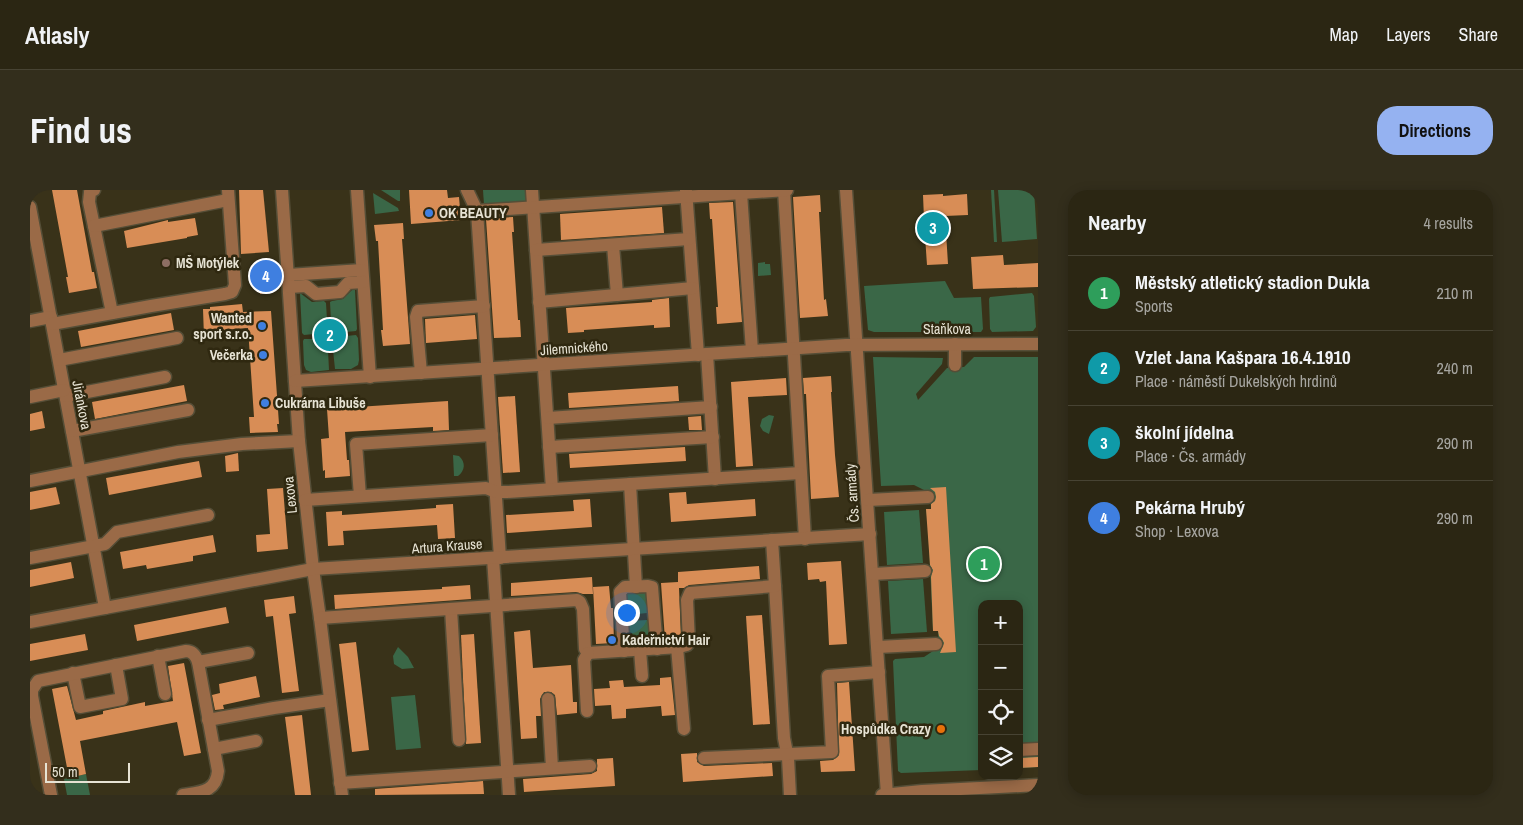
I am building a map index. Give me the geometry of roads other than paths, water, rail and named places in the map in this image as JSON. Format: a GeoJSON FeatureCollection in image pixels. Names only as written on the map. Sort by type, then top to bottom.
{"type":"FeatureCollection","features":[{"type":"Feature","properties":{"kind":"street"},"geometry":{"type":"LineString","coordinates":[[94,190],[90,192],[89,197],[112,313]]}},
{"type":"Feature","properties":{"kind":"street","name":"Lexova"},"geometry":{"type":"LineString","coordinates":[[282,190],[299,441],[341,789]]}},
{"type":"Feature","properties":{"kind":"street"},"geometry":{"type":"LineString","coordinates":[[357,190],[370,376]]}},
{"type":"Feature","properties":{"kind":"street"},"geometry":{"type":"LineString","coordinates":[[467,190],[477,210],[484,306],[496,492],[497,606],[509,795]]}},
{"type":"Feature","properties":{"kind":"street"},"geometry":{"type":"LineString","coordinates":[[532,190],[552,489]]}},
{"type":"Feature","properties":{"kind":"street"},"geometry":{"type":"LineString","coordinates":[[477,210],[533,207],[686,193],[741,193],[785,190],[805,539]]}},
{"type":"Feature","properties":{"kind":"street","name":"Čs. armády"},"geometry":{"type":"LineString","coordinates":[[846,190],[887,795]]}},
{"type":"Feature","properties":{"kind":"street"},"geometry":{"type":"LineString","coordinates":[[686,193],[693,288],[711,407],[716,479]]}},
{"type":"Feature","properties":{"kind":"street"},"geometry":{"type":"LineString","coordinates":[[741,193],[752,351]]}},
{"type":"Feature","properties":{"kind":"street"},"geometry":{"type":"LineString","coordinates":[[30,322],[112,313],[232,292],[235,285],[228,195],[94,226]]}},
{"type":"Feature","properties":{"kind":"street","name":"Jiránkova"},"geometry":{"type":"LineString","coordinates":[[30,207],[34,248],[52,321],[105,608]]}},
{"type":"Feature","properties":{"kind":"street"},"geometry":{"type":"LineString","coordinates":[[536,250],[689,239]]}},
{"type":"Feature","properties":{"kind":"street"},"geometry":{"type":"LineString","coordinates":[[612,244],[617,295]]}},
{"type":"Feature","properties":{"kind":"street"},"geometry":{"type":"LineString","coordinates":[[289,281],[306,286],[316,294],[340,292],[348,283],[363,276]]}},
{"type":"Feature","properties":{"kind":"street"},"geometry":{"type":"LineString","coordinates":[[289,281],[363,276]]}},
{"type":"Feature","properties":{"kind":"street"},"geometry":{"type":"LineString","coordinates":[[539,302],[693,288]]}},
{"type":"Feature","properties":{"kind":"street"},"geometry":{"type":"LineString","coordinates":[[421,373],[416,317],[418,311],[484,306]]}},
{"type":"Feature","properties":{"kind":"street"},"geometry":{"type":"LineString","coordinates":[[59,360],[177,338]]}},
{"type":"Feature","properties":{"kind":"street"},"geometry":{"type":"LineString","coordinates":[[955,344],[955,365]]}},
{"type":"Feature","properties":{"kind":"street","name":"Staňkova"},"geometry":{"type":"LineString","coordinates":[[856,345],[1038,344]]}},
{"type":"Feature","properties":{"kind":"street","name":"Jilemnického"},"geometry":{"type":"LineString","coordinates":[[295,381],[856,345]]}},
{"type":"Feature","properties":{"kind":"street"},"geometry":{"type":"LineString","coordinates":[[30,397],[165,377]]}},
{"type":"Feature","properties":{"kind":"street"},"geometry":{"type":"LineString","coordinates":[[548,418],[711,407]]}},
{"type":"Feature","properties":{"kind":"street"},"geometry":{"type":"LineString","coordinates":[[72,431],[188,410]]}},
{"type":"Feature","properties":{"kind":"street"},"geometry":{"type":"LineString","coordinates":[[360,496],[356,444],[492,435]]}},
{"type":"Feature","properties":{"kind":"street"},"geometry":{"type":"LineString","coordinates":[[550,447],[713,437]]}},
{"type":"Feature","properties":{"kind":"street"},"geometry":{"type":"LineString","coordinates":[[30,481],[178,452],[242,444],[299,441]]}},
{"type":"Feature","properties":{"kind":"street"},"geometry":{"type":"LineString","coordinates":[[305,500],[486,488],[496,492],[552,489],[800,473]]}},
{"type":"Feature","properties":{"kind":"street"},"geometry":{"type":"LineString","coordinates":[[630,484],[636,586]]}},
{"type":"Feature","properties":{"kind":"street"},"geometry":{"type":"LineString","coordinates":[[868,500],[928,497]]}},
{"type":"Feature","properties":{"kind":"street"},"geometry":{"type":"LineString","coordinates":[[30,558],[105,544],[117,532],[208,515]]}},
{"type":"Feature","properties":{"kind":"street","name":"Artura Krause"},"geometry":{"type":"LineString","coordinates":[[30,622],[313,569],[870,534]]}},
{"type":"Feature","properties":{"kind":"street"},"geometry":{"type":"LineString","coordinates":[[772,540],[784,738],[790,795]]}},
{"type":"Feature","properties":{"kind":"street"},"geometry":{"type":"LineString","coordinates":[[873,574],[925,571]]}},
{"type":"Feature","properties":{"kind":"street"},"geometry":{"type":"LineString","coordinates":[[624,651],[620,592],[625,587],[636,586],[650,586],[653,589],[657,649]]}},
{"type":"Feature","properties":{"kind":"street"},"geometry":{"type":"LineString","coordinates":[[588,653],[657,649],[687,645],[689,642],[687,600],[690,593],[775,586]]}},
{"type":"Feature","properties":{"kind":"street"},"geometry":{"type":"LineString","coordinates":[[320,618],[573,600],[580,602],[583,609],[585,649],[588,653]]}},
{"type":"Feature","properties":{"kind":"street"},"geometry":{"type":"LineString","coordinates":[[451,609],[459,740]]}},
{"type":"Feature","properties":{"kind":"street"},"geometry":{"type":"LineString","coordinates":[[878,647],[936,644]]}},
{"type":"Feature","properties":{"kind":"street"},"geometry":{"type":"LineString","coordinates":[[677,647],[684,729]]}},
{"type":"Feature","properties":{"kind":"street"},"geometry":{"type":"LineString","coordinates":[[640,650],[642,676]]}},
{"type":"Feature","properties":{"kind":"street"},"geometry":{"type":"LineString","coordinates":[[51,795],[35,737],[32,690],[38,680],[190,651],[198,662],[218,770],[215,783],[201,792],[183,795]]}},
{"type":"Feature","properties":{"kind":"street"},"geometry":{"type":"LineString","coordinates":[[198,662],[248,653]]}},
{"type":"Feature","properties":{"kind":"street"},"geometry":{"type":"LineString","coordinates":[[587,711],[584,660],[588,653]]}},
{"type":"Feature","properties":{"kind":"street"},"geometry":{"type":"LineString","coordinates":[[158,656],[165,694]]}},
{"type":"Feature","properties":{"kind":"street"},"geometry":{"type":"LineString","coordinates":[[73,673],[80,707],[115,701],[122,699],[116,665]]}},
{"type":"Feature","properties":{"kind":"street"},"geometry":{"type":"LineString","coordinates":[[704,758],[832,752],[828,676],[879,672]]}},
{"type":"Feature","properties":{"kind":"street"},"geometry":{"type":"LineString","coordinates":[[208,720],[330,700]]}},
{"type":"Feature","properties":{"kind":"street"},"geometry":{"type":"LineString","coordinates":[[548,700],[552,768]]}},
{"type":"Feature","properties":{"kind":"street"},"geometry":{"type":"LineString","coordinates":[[214,749],[256,741]]}},
{"type":"Feature","properties":{"kind":"street"},"geometry":{"type":"LineString","coordinates":[[1023,750],[1038,749]]}},
{"type":"Feature","properties":{"kind":"street"},"geometry":{"type":"LineString","coordinates":[[341,789],[507,772],[590,766]]}},
{"type":"Feature","properties":{"kind":"street"},"geometry":{"type":"LineString","coordinates":[[882,795],[994,782],[1038,785]]}},
{"type":"Feature","properties":{"kind":"place","name":"OK BEAUTY"},"geometry":{"type":"Point","coordinates":[429,213]}},
{"type":"Feature","properties":{"kind":"place","name":"školní jídelna"},"geometry":{"type":"Point","coordinates":[933,228]}},
{"type":"Feature","properties":{"kind":"place","name":"MŠ Motýlek"},"geometry":{"type":"Point","coordinates":[166,263]}},
{"type":"Feature","properties":{"kind":"place","name":"Pekárna Hrubý"},"geometry":{"type":"Point","coordinates":[266,276]}},
{"type":"Feature","properties":{"kind":"place","name":"Wanted sport s.r.o."},"geometry":{"type":"Point","coordinates":[262,326]}},
{"type":"Feature","properties":{"kind":"place","name":"Vzlet Jana Kašpara 16.4.1910"},"geometry":{"type":"Point","coordinates":[330,335]}},
{"type":"Feature","properties":{"kind":"place","name":"Večerka"},"geometry":{"type":"Point","coordinates":[263,355]}},
{"type":"Feature","properties":{"kind":"place","name":"Cukrárna Libuše"},"geometry":{"type":"Point","coordinates":[265,403]}},
{"type":"Feature","properties":{"kind":"place","name":"Městský atletický stadion Dukla"},"geometry":{"type":"Point","coordinates":[984,564]}},
{"type":"Feature","properties":{"kind":"place","name":"Kadeřnictví Hair"},"geometry":{"type":"Point","coordinates":[612,640]}},
{"type":"Feature","properties":{"kind":"place","name":"Hospůdka Crazy"},"geometry":{"type":"Point","coordinates":[941,729]}}]}
